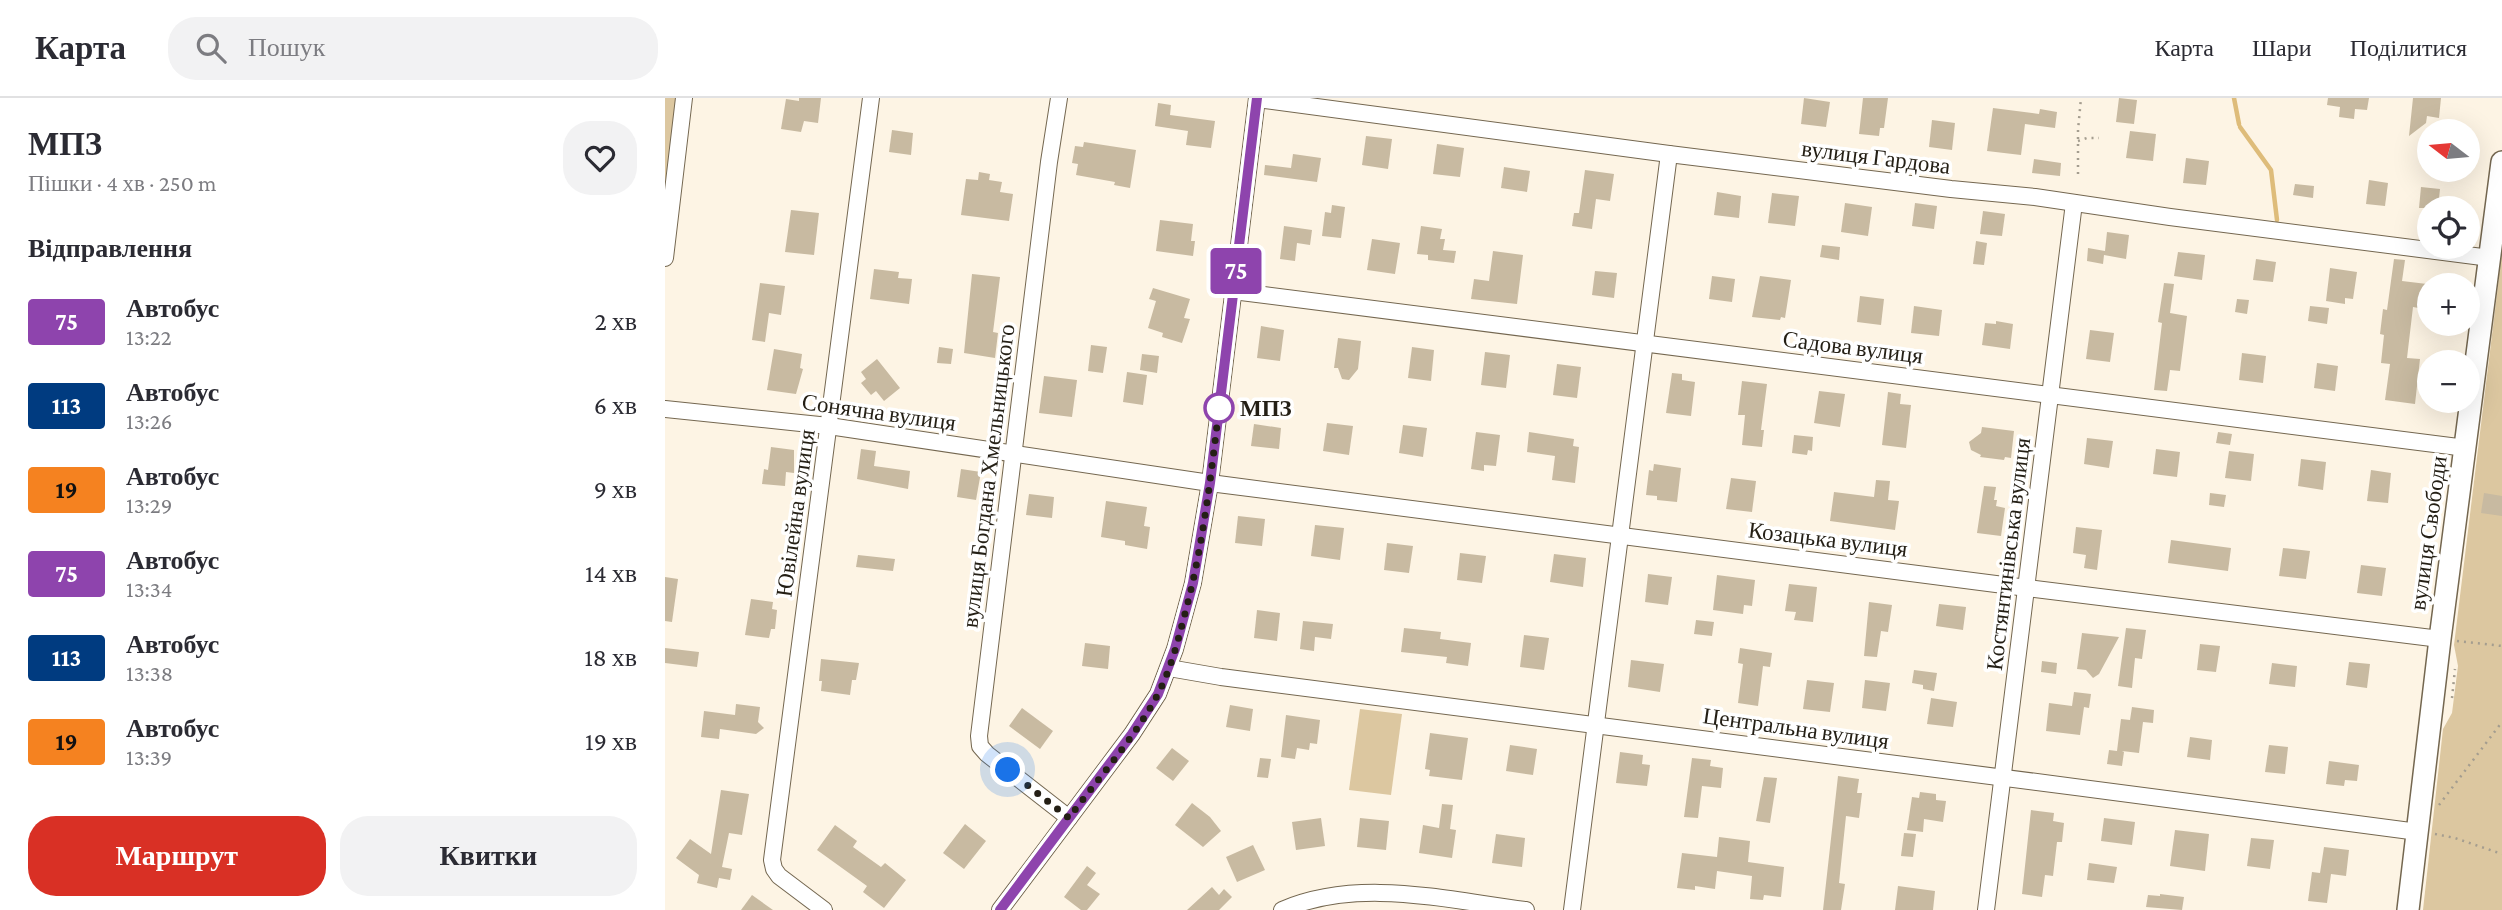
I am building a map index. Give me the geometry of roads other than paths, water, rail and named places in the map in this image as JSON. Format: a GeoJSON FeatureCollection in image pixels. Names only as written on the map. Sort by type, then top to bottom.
{"type":"FeatureCollection","features":[{"type":"Feature","properties":{"kind":"street"},"geometry":{"type":"LineString","coordinates":[[665,258],[684,98]]}},
{"type":"Feature","properties":{"kind":"street","name":"Ювілейна вулиця"},"geometry":{"type":"LineString","coordinates":[[824,910],[779,876],[772,860],[871,98]]}},
{"type":"Feature","properties":{"kind":"street","name":"вулиця Богдана Хмельницького"},"geometry":{"type":"LineString","coordinates":[[1059,98],[979,742],[987,754],[1069,818]]}},
{"type":"Feature","properties":{"kind":"street"},"geometry":{"type":"LineString","coordinates":[[1000,910],[1152,704],[1169,668],[1193,583],[1210,483],[1257,98]]}},
{"type":"Feature","properties":{"kind":"street","name":"вулиця Гардова"},"geometry":{"type":"LineString","coordinates":[[1257,98],[1669,154],[2074,203],[2490,258]]}},
{"type":"Feature","properties":{"kind":"street"},"geometry":{"type":"LineString","coordinates":[[1572,910],[1669,154]]}},
{"type":"Feature","properties":{"kind":"street","name":"вулиця Свободи"},"geometry":{"type":"LineString","coordinates":[[2408,910],[2502,162]]}},
{"type":"Feature","properties":{"kind":"street","name":"Костянтинівська вулиця"},"geometry":{"type":"LineString","coordinates":[[1986,910],[2074,203]]}},
{"type":"Feature","properties":{"kind":"street","name":"Садова вулиця"},"geometry":{"type":"LineString","coordinates":[[1233,290],[2466,448]]}},
{"type":"Feature","properties":{"kind":"street","name":"Сонячна вулиця"},"geometry":{"type":"LineString","coordinates":[[665,409],[829,426],[1210,483]]}},
{"type":"Feature","properties":{"kind":"street","name":"Козацька вулиця"},"geometry":{"type":"LineString","coordinates":[[1210,483],[2440,639]]}},
{"type":"Feature","properties":{"kind":"street","name":"Центральна вулиця"},"geometry":{"type":"LineString","coordinates":[[1169,668],[1221,677],[1597,723],[2418,832]]}},
{"type":"Feature","properties":{"kind":"street"},"geometry":{"type":"LineString","coordinates":[[1282,910],[1314,899],[1360,892],[1526,910]]}},
{"type":"Feature","properties":{"kind":"waterway"},"geometry":{"type":"LineString","coordinates":[[2234,98],[2239,124]]}},
{"type":"Feature","properties":{"kind":"waterway"},"geometry":{"type":"LineString","coordinates":[[2240,127],[2271,170],[2277,220]]}},
{"type":"Feature","properties":{"kind":"place","name":"МПЗ"},"geometry":{"type":"Point","coordinates":[1219,408]}}]}
